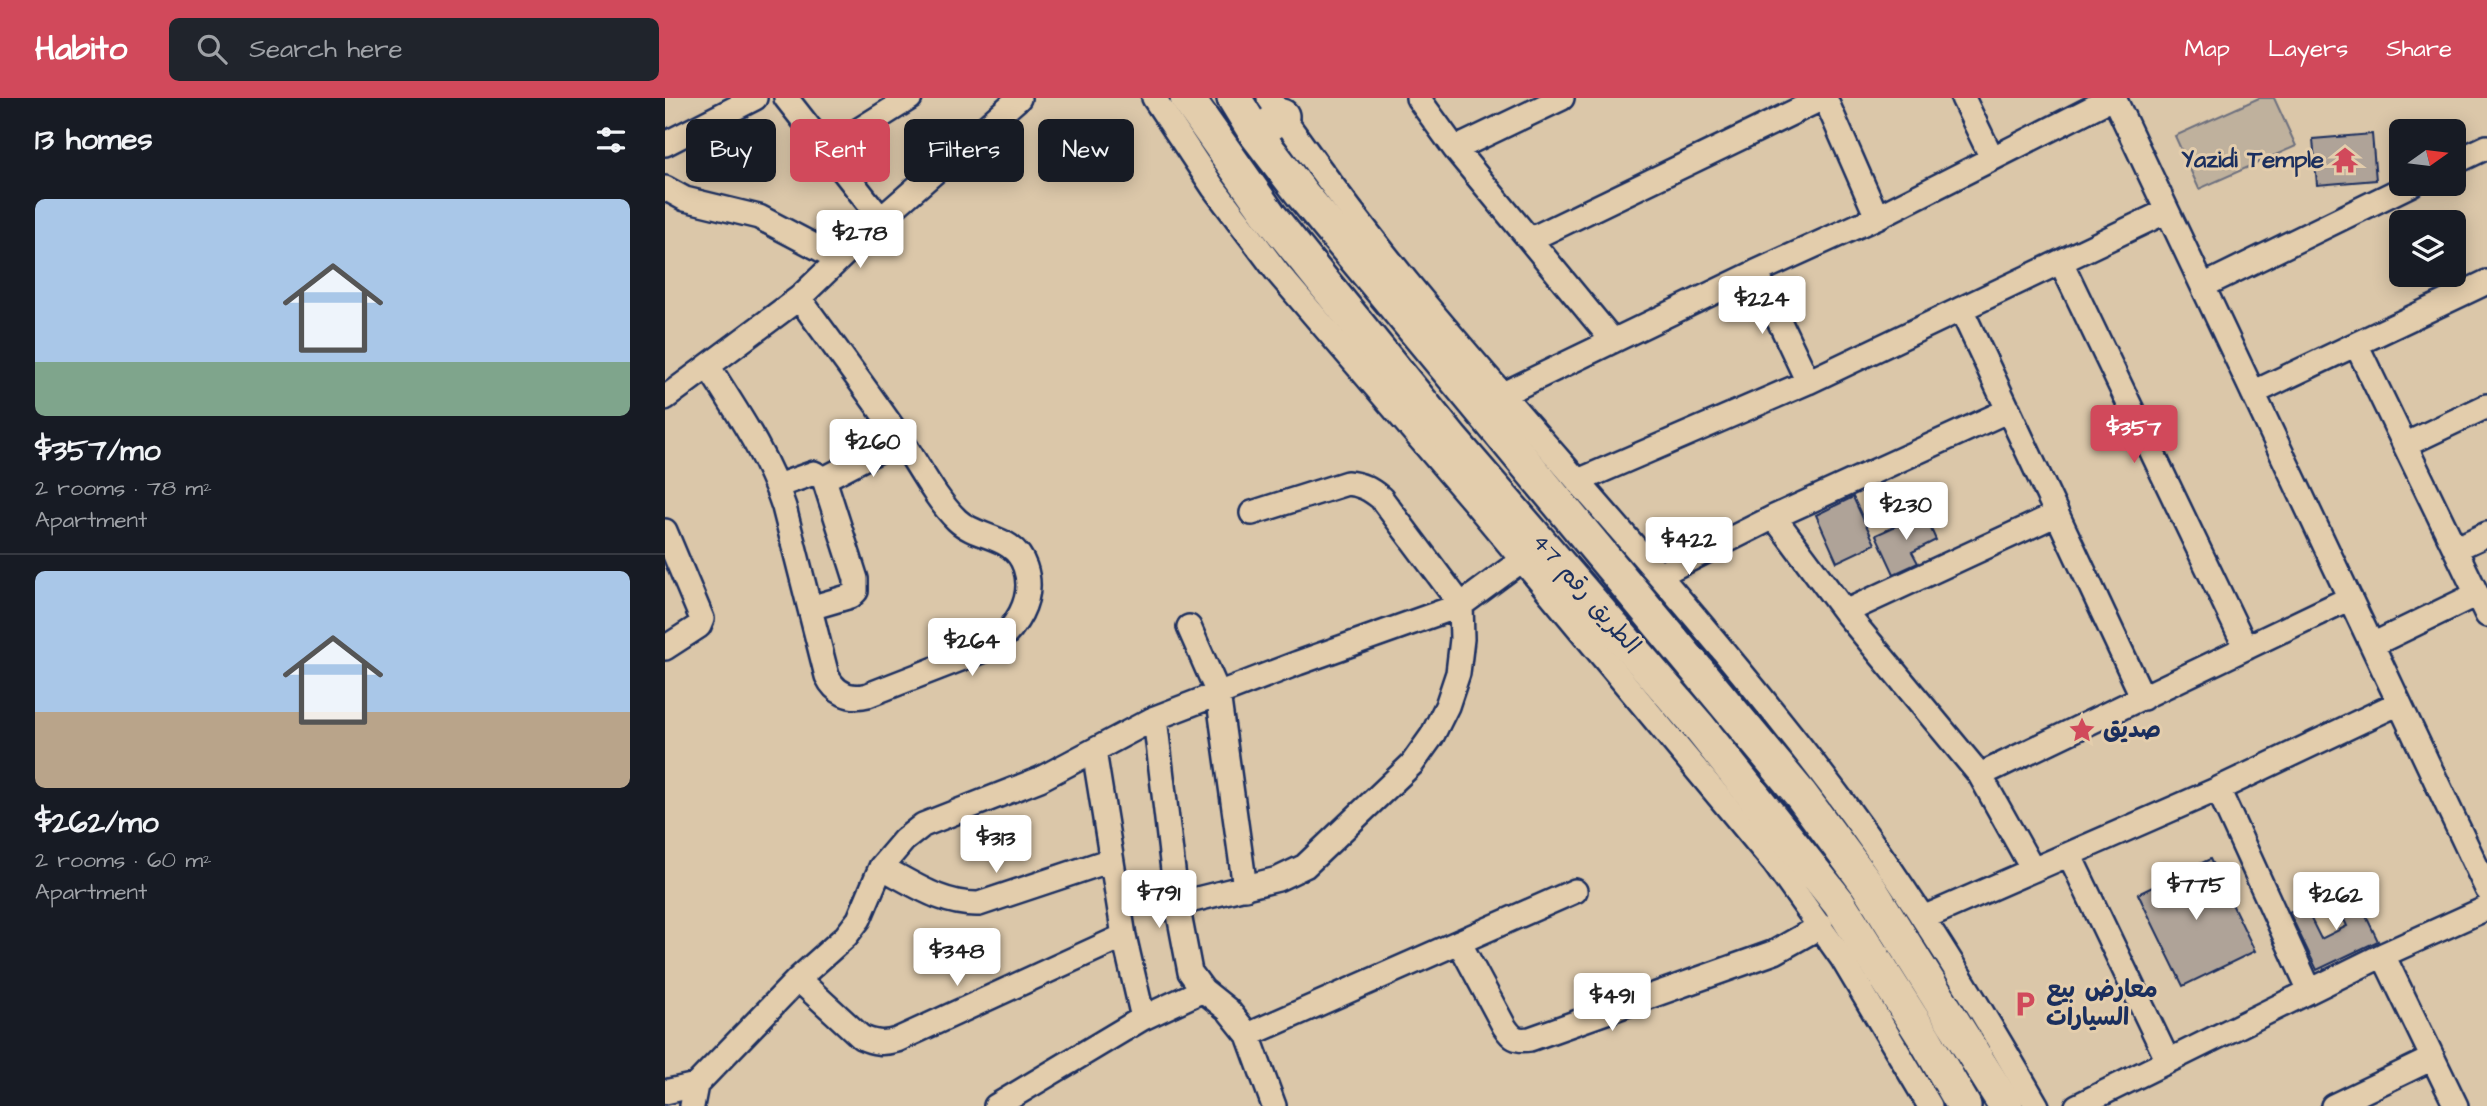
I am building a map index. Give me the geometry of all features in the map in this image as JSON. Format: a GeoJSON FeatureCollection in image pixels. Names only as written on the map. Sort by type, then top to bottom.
{"type":"FeatureCollection","features":[{"type":"Feature","properties":{"kind":"highway","name":"الطريق رقم 47"},"geometry":{"type":"LineString","coordinates":[[1187,98],[1270,216],[1451,439],[1576,603],[1715,746],[1830,914],[1925,1039],[1964,1106]]}},
{"type":"Feature","properties":{"kind":"highway","name":"الطريق رقم 47"},"geometry":{"type":"LineString","coordinates":[[1234,98],[1269,116],[1303,195],[1801,795],[1974,1026],[2006,1106]]}},
{"type":"Feature","properties":{"kind":"highway"},"geometry":{"type":"LineString","coordinates":[[1830,914],[1867,884]]}},
{"type":"Feature","properties":{"kind":"street"},"geometry":{"type":"LineString","coordinates":[[665,144],[755,98]]}},
{"type":"Feature","properties":{"kind":"street"},"geometry":{"type":"LineString","coordinates":[[786,98],[803,119]]}},
{"type":"Feature","properties":{"kind":"street"},"geometry":{"type":"LineString","coordinates":[[876,119],[910,98]]}},
{"type":"Feature","properties":{"kind":"street"},"geometry":{"type":"LineString","coordinates":[[665,398],[799,298],[881,219],[1019,98]]}},
{"type":"Feature","properties":{"kind":"street"},"geometry":{"type":"LineString","coordinates":[[1154,98],[1187,150],[1245,231],[1522,560],[1576,603]]}},
{"type":"Feature","properties":{"kind":"street"},"geometry":{"type":"LineString","coordinates":[[1418,98],[1455,149],[1613,341]]}},
{"type":"Feature","properties":{"kind":"street"},"geometry":{"type":"LineString","coordinates":[[1455,149],[1562,98]]}},
{"type":"Feature","properties":{"kind":"street"},"geometry":{"type":"LineString","coordinates":[[1531,239],[1824,98],[1877,217]]}},
{"type":"Feature","properties":{"kind":"street"},"geometry":{"type":"LineString","coordinates":[[1963,98],[1993,158]]}},
{"type":"Feature","properties":{"kind":"street"},"geometry":{"type":"LineString","coordinates":[[1503,394],[1877,217],[2113,98],[2487,889]]}},
{"type":"Feature","properties":{"kind":"street"},"geometry":{"type":"LineString","coordinates":[[1269,116],[1658,575],[1818,769],[1923,918],[1974,1026],[2037,1106]]}},
{"type":"Feature","properties":{"kind":"street"},"geometry":{"type":"LineString","coordinates":[[2466,156],[2487,146]]}},
{"type":"Feature","properties":{"kind":"street"},"geometry":{"type":"LineString","coordinates":[[852,182],[881,219]]}},
{"type":"Feature","properties":{"kind":"street"},"geometry":{"type":"LineString","coordinates":[[665,188],[685,199],[759,217],[839,259]]}},
{"type":"Feature","properties":{"kind":"street"},"geometry":{"type":"LineString","coordinates":[[2203,286],[2389,195]]}},
{"type":"Feature","properties":{"kind":"street"},"geometry":{"type":"LineString","coordinates":[[1578,481],[1808,382],[2167,211]]}},
{"type":"Feature","properties":{"kind":"street"},"geometry":{"type":"LineString","coordinates":[[2061,262],[2246,649]]}},
{"type":"Feature","properties":{"kind":"street"},"geometry":{"type":"LineString","coordinates":[[1756,272],[1808,382]]}},
{"type":"Feature","properties":{"kind":"street"},"geometry":{"type":"LineString","coordinates":[[2253,393],[2487,282]]}},
{"type":"Feature","properties":{"kind":"street"},"geometry":{"type":"LineString","coordinates":[[708,366],[762,451],[777,485],[827,676],[835,689],[855,697],[868,695],[989,648],[1005,636],[1017,621],[1025,602],[1027,582],[1024,564],[1006,543],[958,522],[799,298]]}},
{"type":"Feature","properties":{"kind":"street"},"geometry":{"type":"LineString","coordinates":[[1961,309],[2143,698]]}},
{"type":"Feature","properties":{"kind":"street"},"geometry":{"type":"LineString","coordinates":[[2356,344],[2482,605],[2372,645]]}},
{"type":"Feature","properties":{"kind":"street"},"geometry":{"type":"LineString","coordinates":[[2405,445],[2487,406]]}},
{"type":"Feature","properties":{"kind":"street"},"geometry":{"type":"LineString","coordinates":[[1658,575],[1774,517],[2009,410]]}},
{"type":"Feature","properties":{"kind":"street"},"geometry":{"type":"LineString","coordinates":[[824,479],[901,439]]}},
{"type":"Feature","properties":{"kind":"street"},"geometry":{"type":"LineString","coordinates":[[777,485],[814,473],[824,479],[857,585],[851,596],[810,608]]}},
{"type":"Feature","properties":{"kind":"street"},"geometry":{"type":"LineString","coordinates":[[1177,904],[1278,880],[1305,866],[1412,764],[1432,736],[1447,706],[1454,684],[1462,639],[1461,605],[1381,498],[1360,484],[1347,483],[1252,513]]}},
{"type":"Feature","properties":{"kind":"street"},"geometry":{"type":"LineString","coordinates":[[1845,612],[2057,514]]}},
{"type":"Feature","properties":{"kind":"street"},"geometry":{"type":"LineString","coordinates":[[1774,517],[1845,612],[1980,775],[2033,870]]}},
{"type":"Feature","properties":{"kind":"street"},"geometry":{"type":"LineString","coordinates":[[665,531],[702,619],[699,626],[665,648]]}},
{"type":"Feature","properties":{"kind":"street"},"geometry":{"type":"LineString","coordinates":[[2455,549],[2487,534]]}},
{"type":"Feature","properties":{"kind":"street"},"geometry":{"type":"LineString","coordinates":[[665,1092],[694,1096],[798,979],[846,936],[859,919],[881,867],[904,840],[923,825],[1016,790],[1155,718],[1461,605],[1522,560]]}},
{"type":"Feature","properties":{"kind":"street"},"geometry":{"type":"LineString","coordinates":[[1980,775],[2350,598]]}},
{"type":"Feature","properties":{"kind":"street"},"geometry":{"type":"LineString","coordinates":[[1189,627],[1218,693],[1245,888]]}},
{"type":"Feature","properties":{"kind":"street"},"geometry":{"type":"LineString","coordinates":[[1923,918],[2218,789],[2399,703]]}},
{"type":"Feature","properties":{"kind":"street"},"geometry":{"type":"LineString","coordinates":[[1155,718],[1177,904],[1191,972],[1203,990],[1228,1010],[1248,1035],[1274,1106]]}},
{"type":"Feature","properties":{"kind":"street"},"geometry":{"type":"LineString","coordinates":[[1094,751],[1124,936],[1143,1018]]}},
{"type":"Feature","properties":{"kind":"street"},"geometry":{"type":"LineString","coordinates":[[2218,789],[2309,991]]}},
{"type":"Feature","properties":{"kind":"street"},"geometry":{"type":"LineString","coordinates":[[2069,854],[2168,1060]]}},
{"type":"Feature","properties":{"kind":"street"},"geometry":{"type":"LineString","coordinates":[[881,867],[946,901],[979,904],[1111,860]]}},
{"type":"Feature","properties":{"kind":"street"},"geometry":{"type":"LineString","coordinates":[[1248,1035],[1575,891]]}},
{"type":"Feature","properties":{"kind":"street"},"geometry":{"type":"LineString","coordinates":[[2077,1106],[2383,955],[2487,908]]}},
{"type":"Feature","properties":{"kind":"street"},"geometry":{"type":"LineString","coordinates":[[1459,942],[1504,1026],[1511,1037],[1519,1041],[1775,952],[1830,914],[1930,1106]]}},
{"type":"Feature","properties":{"kind":"street"},"geometry":{"type":"LineString","coordinates":[[798,979],[860,1037],[873,1043],[885,1043],[897,1040],[1124,936]]}},
{"type":"Feature","properties":{"kind":"street"},"geometry":{"type":"LineString","coordinates":[[2383,955],[2456,1106]]}},
{"type":"Feature","properties":{"kind":"street"},"geometry":{"type":"LineString","coordinates":[[996,1106],[1143,1018],[1203,990]]}},
{"type":"Feature","properties":{"kind":"street"},"geometry":{"type":"LineString","coordinates":[[2333,1106],[2433,1058]]}},
{"type":"Feature","properties":{"kind":"shaded area"},"geometry":{"type":"Polygon","coordinates":[[[2259,98],[2274,98],[2296,146],[2199,189],[2175,136],[2259,98]]]}},
{"type":"Feature","properties":{"kind":"building","name":"Yazidi Temple"},"geometry":{"type":"Polygon","coordinates":[[[2372,134],[2376,180],[2317,185],[2313,139],[2372,134]]]}},
{"type":"Feature","properties":{"kind":"building"},"geometry":{"type":"Polygon","coordinates":[[[1853,497],[1875,544],[1837,562],[1816,515],[1853,497]]]}},
{"type":"Feature","properties":{"kind":"building"},"geometry":{"type":"Polygon","coordinates":[[[1924,513],[1936,540],[1912,552],[1918,563],[1894,574],[1876,535],[1924,513]]]}},
{"type":"Feature","properties":{"kind":"building"},"geometry":{"type":"Polygon","coordinates":[[[2210,859],[2255,951],[2183,986],[2138,894],[2210,859]]]}},
{"type":"Feature","properties":{"kind":"building"},"geometry":{"type":"Polygon","coordinates":[[[2353,889],[2378,941],[2317,970],[2289,912],[2304,905],[2321,939],[2347,926],[2334,898],[2353,889]]]}},
{"type":"Feature","properties":{"kind":"place","name":"Yazidi Temple"},"geometry":{"type":"Point","coordinates":[2345,160]}},
{"type":"Feature","properties":{"kind":"place","name":"صديق"},"geometry":{"type":"Point","coordinates":[2082,730]}},
{"type":"Feature","properties":{"kind":"place","name":"معارض بيع السيارات"},"geometry":{"type":"Point","coordinates":[2025,1004]}}]}
